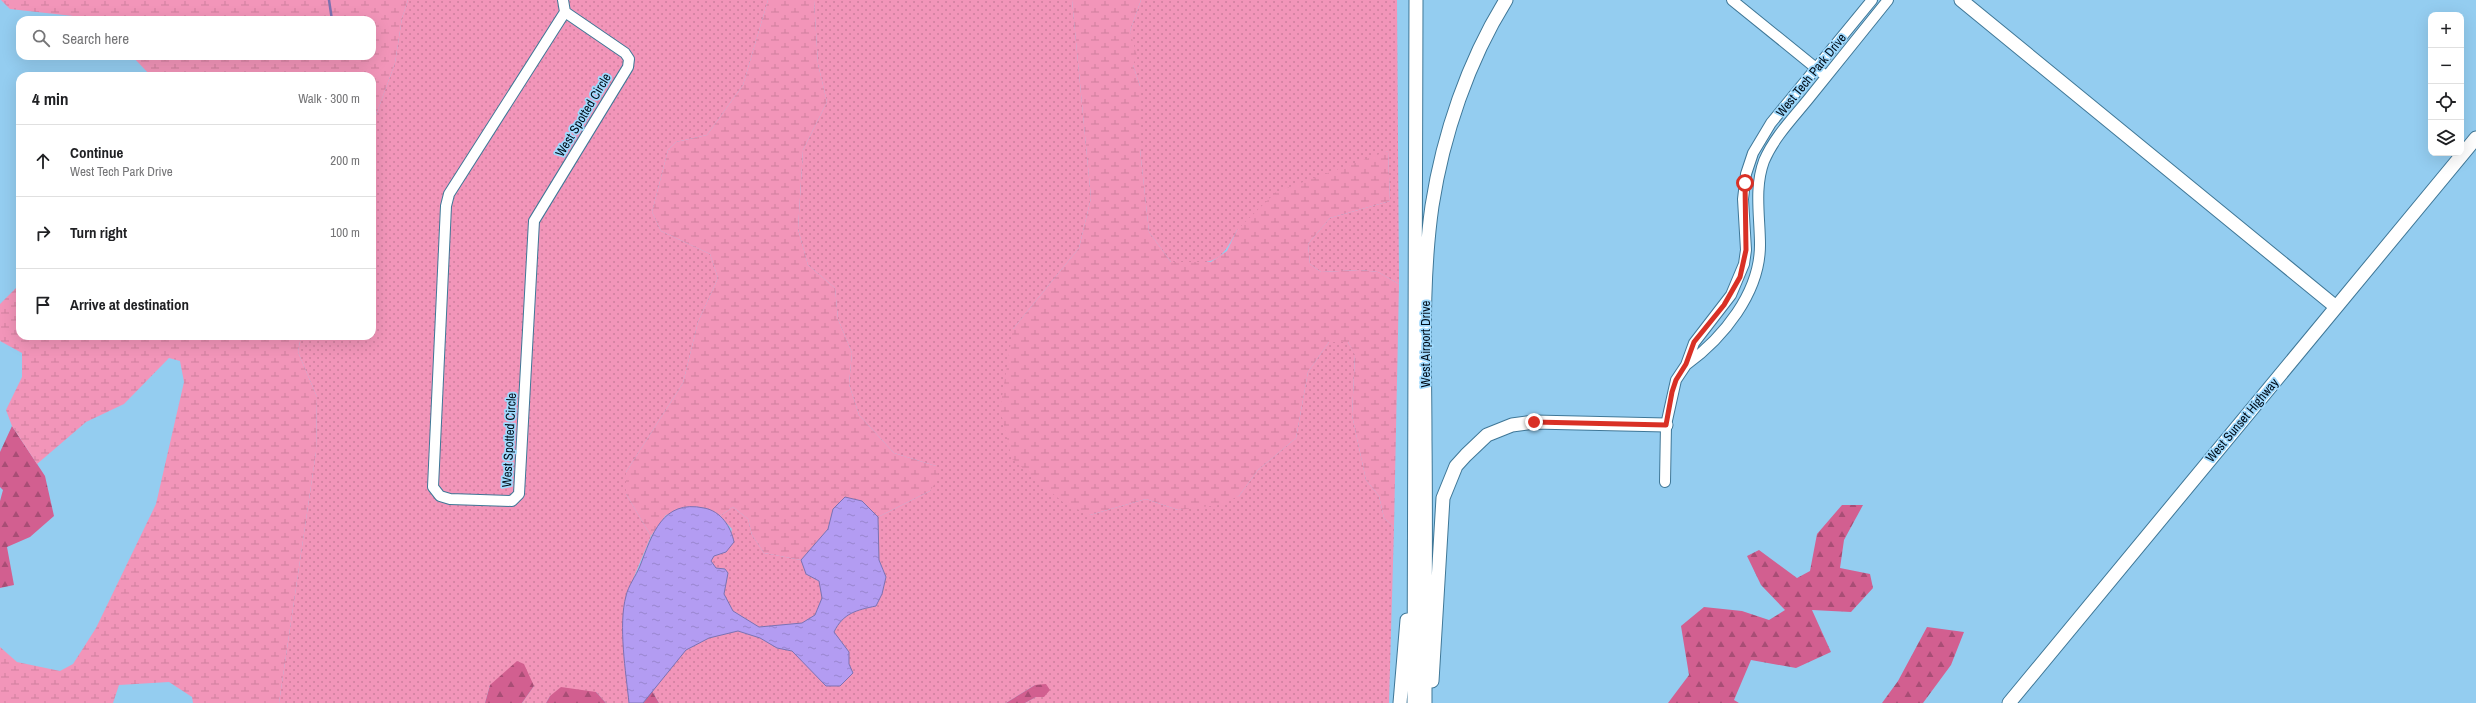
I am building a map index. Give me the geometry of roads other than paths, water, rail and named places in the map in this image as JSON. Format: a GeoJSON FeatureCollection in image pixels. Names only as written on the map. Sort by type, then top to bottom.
{"type":"FeatureCollection","features":[{"type":"Feature","properties":{"kind":"main road","name":"West Airport Drive"},"geometry":{"type":"LineString","coordinates":[[1414,703],[1416,0]]}},
{"type":"Feature","properties":{"kind":"main road","name":"West Airport Drive"},"geometry":{"type":"LineString","coordinates":[[1425,703],[1425,286],[1432,208],[1447,139],[1466,82],[1481,47],[1506,0]]}},
{"type":"Feature","properties":{"kind":"main road"},"geometry":{"type":"LineString","coordinates":[[1961,0],[2336,307]]}},
{"type":"Feature","properties":{"kind":"main road","name":"West Sunset Highway"},"geometry":{"type":"LineString","coordinates":[[2009,703],[2476,138]]}},
{"type":"Feature","properties":{"kind":"main road"},"geometry":{"type":"LineString","coordinates":[[1428,703],[1434,663],[1443,498],[1456,466],[1487,435],[1512,425],[1534,422],[1666,425]]}},
{"type":"Feature","properties":{"kind":"main road"},"geometry":{"type":"LineString","coordinates":[[1400,703],[1414,542]]}},
{"type":"Feature","properties":{"kind":"street"},"geometry":{"type":"LineString","coordinates":[[563,0],[565,12]]}},
{"type":"Feature","properties":{"kind":"street"},"geometry":{"type":"LineString","coordinates":[[1732,0],[1826,77]]}},
{"type":"Feature","properties":{"kind":"street","name":"West Tech Park Drive"},"geometry":{"type":"LineString","coordinates":[[1665,482],[1666,425],[1672,392],[1676,380],[1686,364],[1694,342],[1724,305],[1740,277],[1746,250],[1743,199],[1748,165],[1760,138],[1771,123],[1872,0]]}},
{"type":"Feature","properties":{"kind":"street","name":"West Tech Park Drive"},"geometry":{"type":"LineString","coordinates":[[1686,364],[1704,352],[1735,314],[1753,281],[1759,261],[1758,196],[1762,170],[1775,142],[1888,0]]}},
{"type":"Feature","properties":{"kind":"street","name":"West Spotted Circle"},"geometry":{"type":"LineString","coordinates":[[565,12],[625,53],[629,59],[628,67],[534,221],[519,494],[512,501],[450,499],[440,496],[433,487],[446,206],[449,194],[565,12]]}},
{"type":"Feature","properties":{"kind":"street"},"geometry":{"type":"LineString","coordinates":[[1748,165],[1762,170]]}},
{"type":"Feature","properties":{"kind":"street"},"geometry":{"type":"LineString","coordinates":[[1740,277],[1753,281]]}},
{"type":"Feature","properties":{"kind":"water"},"geometry":{"type":"Polygon","coordinates":[[[845,497],[862,501],[878,517],[879,560],[886,577],[882,594],[876,606],[851,613],[846,616],[834,632],[849,652],[849,664],[853,673],[840,686],[826,686],[792,651],[777,648],[760,638],[738,631],[709,638],[686,650],[643,703],[629,703],[623,635],[626,596],[628,588],[638,570],[654,532],[668,514],[678,509],[690,507],[704,508],[715,512],[728,525],[734,542],[726,552],[714,556],[711,561],[716,568],[725,569],[728,573],[724,594],[733,611],[759,627],[802,623],[815,615],[822,598],[819,581],[806,574],[801,560],[828,529],[833,509],[845,497]]]}},
{"type":"Feature","properties":{"kind":"waterway"},"geometry":{"type":"LineString","coordinates":[[329,0],[331,16]]}}]}
